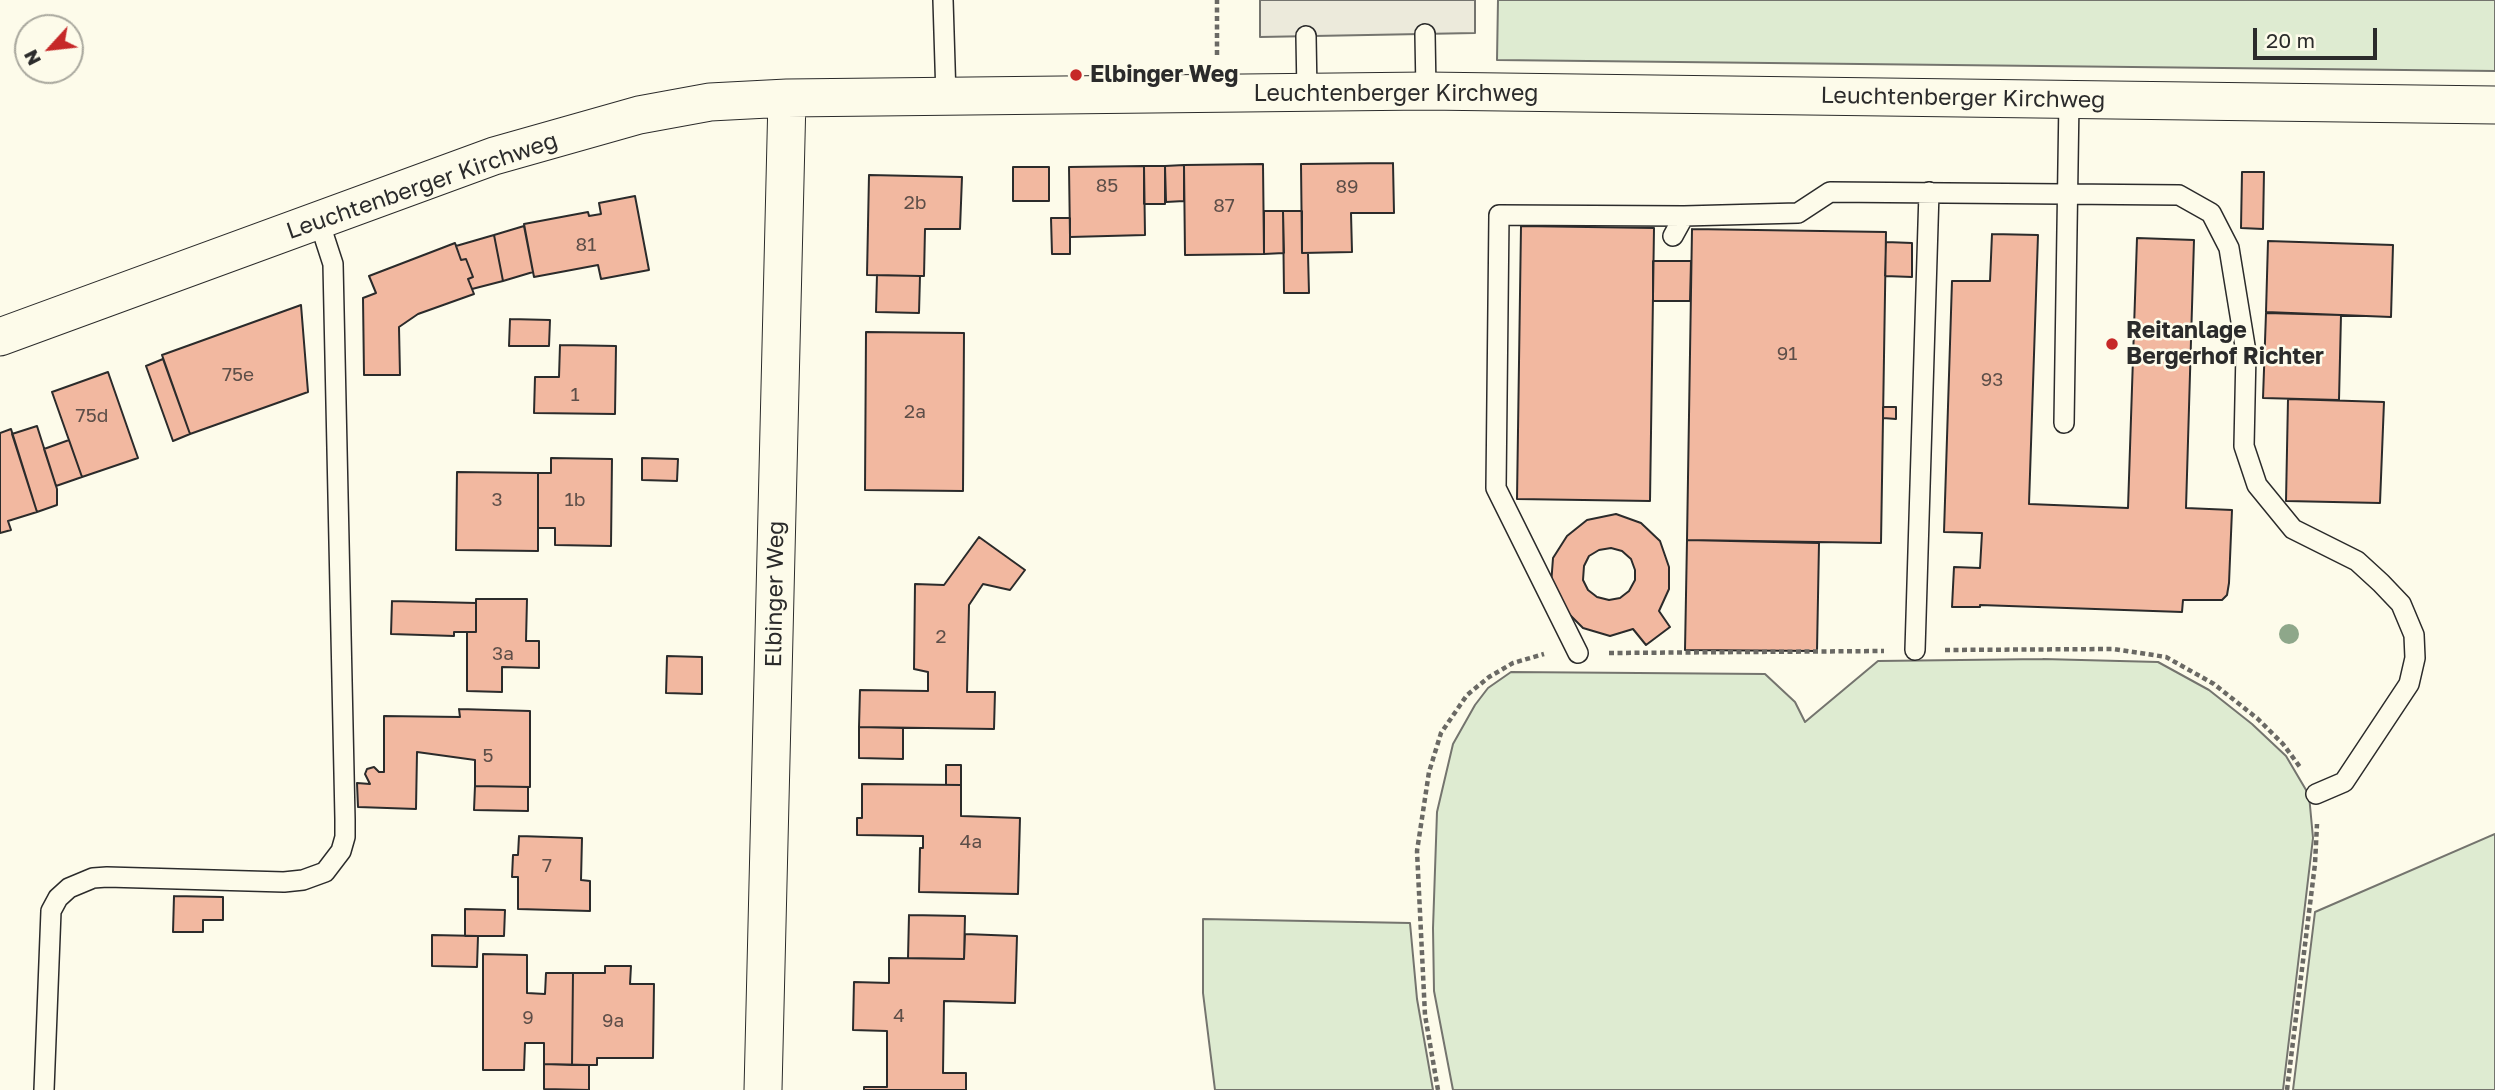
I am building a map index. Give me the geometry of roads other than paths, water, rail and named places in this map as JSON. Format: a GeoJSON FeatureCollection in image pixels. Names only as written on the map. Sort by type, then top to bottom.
{"type":"FeatureCollection","features":[{"type":"Feature","properties":{"kind":"street","name":"Leuchtenberger Kirchweg"},"geometry":{"type":"LineString","coordinates":[[0,337],[494,156],[639,115],[710,102],[788,98],[1426,91],[2495,105]]}},
{"type":"Feature","properties":{"kind":"street","name":"Elbinger Weg"},"geometry":{"type":"LineString","coordinates":[[763,1090],[788,98]]}},
{"type":"Feature","properties":{"kind":"lane"},"geometry":{"type":"LineString","coordinates":[[943,0],[946,97]]}},
{"type":"Feature","properties":{"kind":"lane"},"geometry":{"type":"LineString","coordinates":[[1425,34],[1426,91]]}},
{"type":"Feature","properties":{"kind":"lane"},"geometry":{"type":"LineString","coordinates":[[1306,36],[1307,93]]}},
{"type":"Feature","properties":{"kind":"lane"},"geometry":{"type":"LineString","coordinates":[[2064,423],[2069,100]]}},
{"type":"Feature","properties":{"kind":"lane"},"geometry":{"type":"LineString","coordinates":[[1578,653],[1496,488],[1499,215],[1684,216],[1798,213],[1830,192],[2179,195],[2211,213],[2229,248],[2246,352],[2244,446],[2257,485],[2292,529],[2357,561],[2401,604],[2414,635],[2415,658],[2409,684],[2344,782],[2316,794]]}},
{"type":"Feature","properties":{"kind":"lane"},"geometry":{"type":"LineString","coordinates":[[1915,650],[1929,192]]}},
{"type":"Feature","properties":{"kind":"lane"},"geometry":{"type":"LineString","coordinates":[[1674,236],[1684,216]]}},
{"type":"Feature","properties":{"kind":"lane"},"geometry":{"type":"LineString","coordinates":[[44,1090],[51,911],[58,898],[69,888],[82,881],[100,878],[284,882],[303,880],[325,872],[335,862],[343,844],[345,819],[333,264],[319,221]]}},
{"type":"Feature","properties":{"kind":"place","name":"Elbinger Weg"},"geometry":{"type":"Point","coordinates":[1076,75]}},
{"type":"Feature","properties":{"kind":"place","name":"Reitanlage Bergerhof Richter"},"geometry":{"type":"Point","coordinates":[2112,344]}}]}
